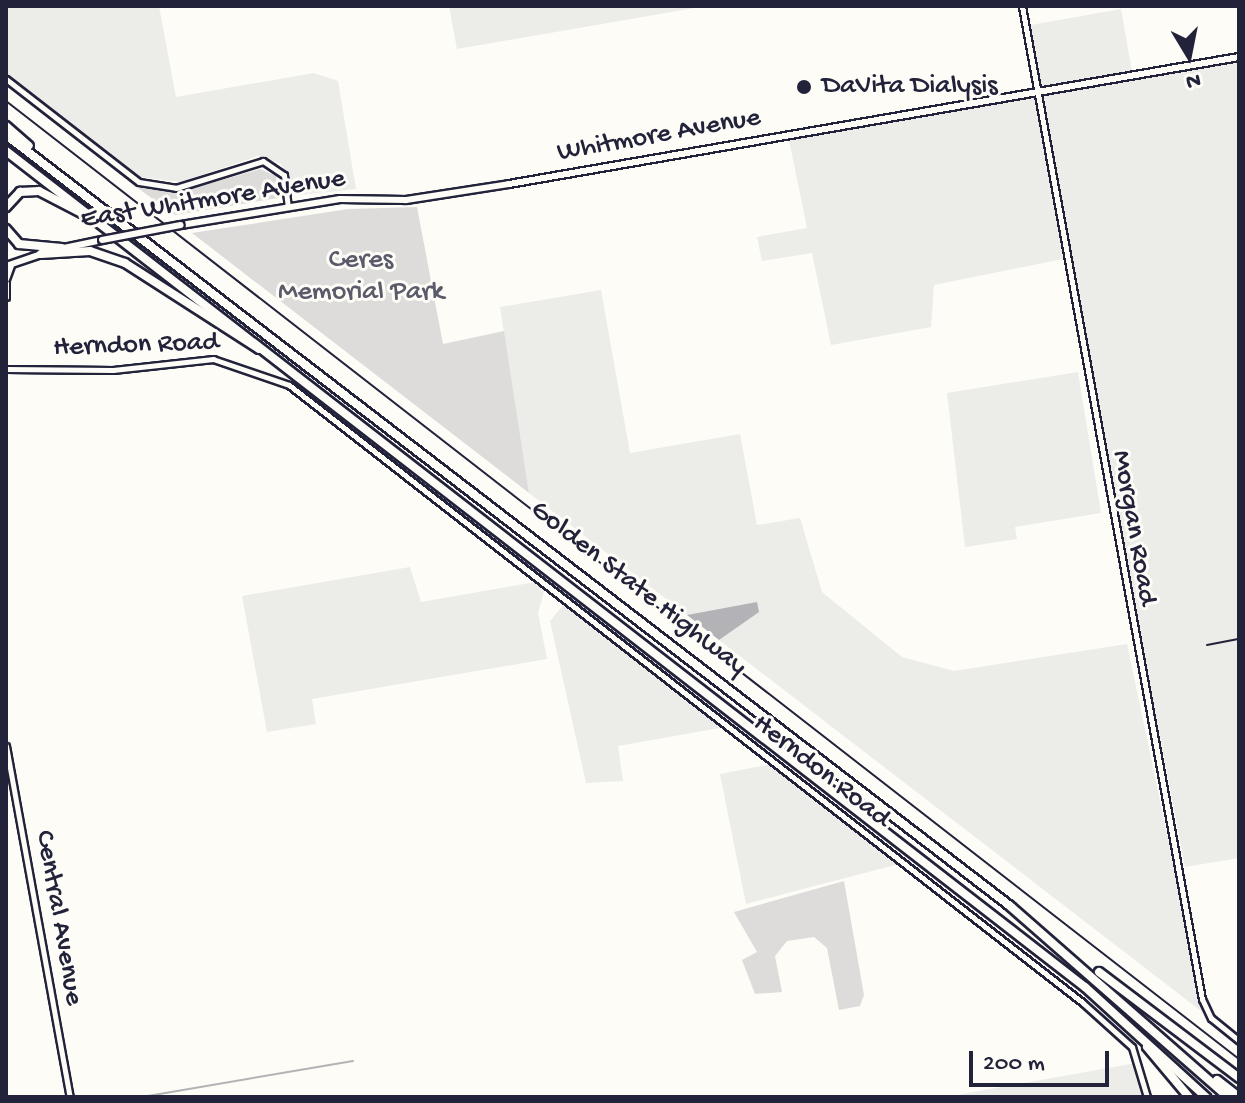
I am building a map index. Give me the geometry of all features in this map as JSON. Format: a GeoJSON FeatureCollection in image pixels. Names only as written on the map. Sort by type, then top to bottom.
{"type":"FeatureCollection","features":[{"type":"Feature","properties":{"kind":"highway"},"geometry":{"type":"LineString","coordinates":[[6,126],[62,175]]}},
{"type":"Feature","properties":{"kind":"highway","name":"Golden State Highway"},"geometry":{"type":"LineString","coordinates":[[6,135],[62,175],[1065,949],[1228,1097]]}},
{"type":"Feature","properties":{"kind":"highway","name":"Golden State Highway"},"geometry":{"type":"LineString","coordinates":[[6,151],[297,373],[1132,1027],[1206,1097]]}},
{"type":"Feature","properties":{"kind":"highway"},"geometry":{"type":"LineString","coordinates":[[6,207],[20,192],[39,191],[106,225]]}},
{"type":"Feature","properties":{"kind":"highway"},"geometry":{"type":"LineString","coordinates":[[6,229],[19,244],[62,248]]}},
{"type":"Feature","properties":{"kind":"highway"},"geometry":{"type":"LineString","coordinates":[[41,254],[90,251],[125,263],[297,373]]}},
{"type":"Feature","properties":{"kind":"highway"},"geometry":{"type":"LineString","coordinates":[[1065,949],[1239,1078]]}},
{"type":"Feature","properties":{"kind":"highway"},"geometry":{"type":"LineString","coordinates":[[1132,1027],[1189,1097]]}},
{"type":"Feature","properties":{"kind":"highway"},"geometry":{"type":"LineString","coordinates":[[1177,1049],[1239,1097]]}},
{"type":"Feature","properties":{"kind":"main road"},"geometry":{"type":"LineString","coordinates":[[1036,92],[1239,57]]}},
{"type":"Feature","properties":{"kind":"main road","name":"Whitmore Avenue"},"geometry":{"type":"LineString","coordinates":[[478,188],[1036,92]]}},
{"type":"Feature","properties":{"kind":"main road","name":"East Whitmore Avenue"},"geometry":{"type":"LineString","coordinates":[[9,266],[62,248],[288,206],[478,188]]}},
{"type":"Feature","properties":{"kind":"street","name":"Morgan Road"},"geometry":{"type":"LineString","coordinates":[[1022,6],[1202,999],[1211,1018],[1239,1041]]}},
{"type":"Feature","properties":{"kind":"street"},"geometry":{"type":"LineString","coordinates":[[6,79],[139,182],[176,188],[263,161],[284,175],[288,206]]}},
{"type":"Feature","properties":{"kind":"street"},"geometry":{"type":"LineString","coordinates":[[6,297],[9,266]]}},
{"type":"Feature","properties":{"kind":"street","name":"Herndon Road"},"geometry":{"type":"LineString","coordinates":[[6,369],[122,369],[213,359],[289,385],[1083,1003],[1132,1047],[1147,1097]]}},
{"type":"Feature","properties":{"kind":"street","name":"Central Avenue"},"geometry":{"type":"LineString","coordinates":[[6,746],[70,1097]]}},
{"type":"Feature","properties":{"kind":"shaded area"},"geometry":{"type":"Polygon","coordinates":[[[6,6],[159,6],[176,97],[314,73],[338,81],[356,189],[300,195],[281,164],[258,156],[181,182],[140,177],[6,74],[6,6]]]}},
{"type":"Feature","properties":{"kind":"shaded area"},"geometry":{"type":"Polygon","coordinates":[[[449,6],[706,6],[457,49],[449,6]]]}},
{"type":"Feature","properties":{"kind":"shaded area"},"geometry":{"type":"Polygon","coordinates":[[[1121,9],[1132,72],[1038,89],[1026,26],[1121,9]]]}},
{"type":"Feature","properties":{"kind":"shaded area"},"geometry":{"type":"Polygon","coordinates":[[[1239,57],[1239,858],[1185,867],[1068,258],[934,285],[931,327],[831,345],[812,253],[762,261],[757,237],[807,228],[788,135],[1239,57]]]}},
{"type":"Feature","properties":{"kind":"shaded area"},"geometry":{"type":"Polygon","coordinates":[[[601,290],[630,453],[740,434],[757,525],[800,518],[822,592],[902,657],[954,671],[1127,644],[1205,1014],[719,640],[758,612],[757,603],[687,615],[529,493],[500,307],[601,290]]]}},
{"type":"Feature","properties":{"kind":"shaded area"},"geometry":{"type":"Polygon","coordinates":[[[1078,372],[1101,513],[1015,527],[1017,539],[965,547],[947,393],[1078,372]]]}},
{"type":"Feature","properties":{"kind":"shaded area"},"geometry":{"type":"Polygon","coordinates":[[[410,567],[421,602],[536,582],[545,588],[538,613],[547,659],[312,699],[316,724],[267,732],[242,596],[410,567]]]}},
{"type":"Feature","properties":{"kind":"shaded area"},"geometry":{"type":"Polygon","coordinates":[[[757,602],[759,612],[719,640],[687,615],[757,602]]]}},
{"type":"Feature","properties":{"kind":"shaded area"},"geometry":{"type":"Polygon","coordinates":[[[564,604],[725,727],[618,746],[623,781],[586,783],[550,621],[564,604]]]}},
{"type":"Feature","properties":{"kind":"shaded area"},"geometry":{"type":"Polygon","coordinates":[[[772,764],[899,864],[746,904],[720,774],[772,764]]]}},
{"type":"Feature","properties":{"kind":"shaded area"},"geometry":{"type":"Polygon","coordinates":[[[1136,1063],[1143,1097],[946,1097],[1136,1063]]]}},
{"type":"Feature","properties":{"kind":"green space"},"geometry":{"type":"Polygon","coordinates":[[[260,169],[276,176],[278,198],[175,215],[128,181],[180,192],[260,169]]]}},
{"type":"Feature","properties":{"kind":"green space","name":"Ceres Memorial Park"},"geometry":{"type":"Polygon","coordinates":[[[417,207],[443,344],[504,331],[529,493],[192,233],[348,209],[417,207]]]}},
{"type":"Feature","properties":{"kind":"green space"},"geometry":{"type":"Polygon","coordinates":[[[844,881],[864,995],[860,1006],[839,1010],[827,948],[814,937],[787,941],[775,956],[782,992],[755,994],[742,960],[757,952],[734,912],[844,881]]]}},
{"type":"Feature","properties":{"kind":"waterway"},"geometry":{"type":"LineString","coordinates":[[142,1097],[353,1061]]}},
{"type":"Feature","properties":{"kind":"railway"},"geometry":{"type":"LineString","coordinates":[[6,101],[1239,1059]]}},
{"type":"Feature","properties":{"kind":"railway"},"geometry":{"type":"LineString","coordinates":[[1207,645],[1239,639]]}},
{"type":"Feature","properties":{"kind":"place","name":"DaVita Dialysis"},"geometry":{"type":"Point","coordinates":[804,87]}}]}
